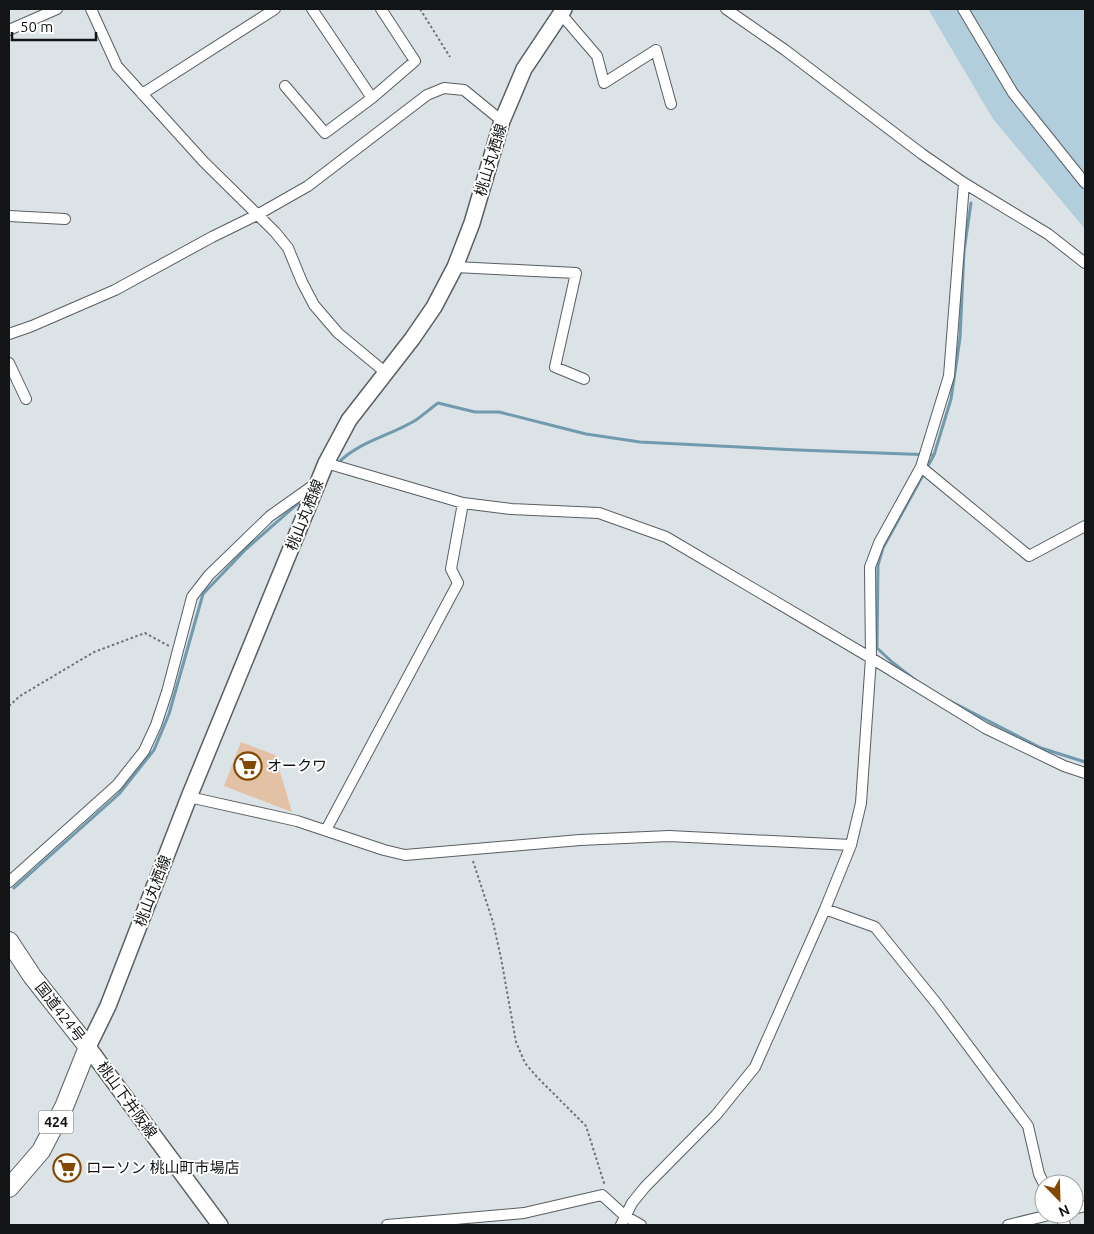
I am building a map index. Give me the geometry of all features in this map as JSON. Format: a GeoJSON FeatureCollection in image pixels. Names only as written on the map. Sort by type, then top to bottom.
{"type":"FeatureCollection","features":[{"type":"Feature","properties":{"kind":"highway","name":"国道424号"},"geometry":{"type":"LineString","coordinates":[[9,941],[32,976],[88,1047],[64,1108],[41,1151],[9,1188]]}},
{"type":"Feature","properties":{"kind":"main road","name":"桃山丸栖線"},"geometry":{"type":"LineString","coordinates":[[88,1047],[108,1006],[189,797],[326,463],[349,420],[412,339],[434,307],[455,267],[472,222],[502,121],[524,70],[563,11]]}},
{"type":"Feature","properties":{"kind":"main road","name":"桃山下井阪線"},"geometry":{"type":"LineString","coordinates":[[88,1047],[220,1225]]}},
{"type":"Feature","properties":{"kind":"street"},"geometry":{"type":"LineString","coordinates":[[9,30],[57,9]]}},
{"type":"Feature","properties":{"kind":"street"},"geometry":{"type":"LineString","coordinates":[[91,9],[117,66],[204,162],[275,232],[288,248],[314,305],[338,333],[385,372]]}},
{"type":"Feature","properties":{"kind":"street"},"geometry":{"type":"LineString","coordinates":[[142,94],[275,9]]}},
{"type":"Feature","properties":{"kind":"street"},"geometry":{"type":"LineString","coordinates":[[312,9],[372,98]]}},
{"type":"Feature","properties":{"kind":"street"},"geometry":{"type":"LineString","coordinates":[[285,86],[325,133],[372,98],[415,61],[381,9]]}},
{"type":"Feature","properties":{"kind":"street"},"geometry":{"type":"LineString","coordinates":[[726,9],[785,50],[922,154],[964,183],[1048,234],[1085,263]]}},
{"type":"Feature","properties":{"kind":"street"},"geometry":{"type":"LineString","coordinates":[[964,9],[1013,93],[1085,183]]}},
{"type":"Feature","properties":{"kind":"street"},"geometry":{"type":"LineString","coordinates":[[563,11],[597,56],[604,83],[656,50],[671,104]]}},
{"type":"Feature","properties":{"kind":"street"},"geometry":{"type":"LineString","coordinates":[[9,334],[115,290],[308,186],[427,95],[444,88],[464,90],[502,121]]}},
{"type":"Feature","properties":{"kind":"street"},"geometry":{"type":"LineString","coordinates":[[623,1220],[632,1203],[716,1115],[755,1067],[852,845],[861,803],[871,658],[870,567],[879,543],[920,467],[950,376],[964,183]]}},
{"type":"Feature","properties":{"kind":"street"},"geometry":{"type":"LineString","coordinates":[[9,216],[65,218]]}},
{"type":"Feature","properties":{"kind":"street"},"geometry":{"type":"LineString","coordinates":[[455,267],[576,273],[556,367],[584,379]]}},
{"type":"Feature","properties":{"kind":"street"},"geometry":{"type":"LineString","coordinates":[[9,363],[26,399]]}},
{"type":"Feature","properties":{"kind":"street"},"geometry":{"type":"LineString","coordinates":[[326,463],[463,503],[511,509],[599,513],[666,537],[985,728],[1064,766],[1085,773]]}},
{"type":"Feature","properties":{"kind":"street"},"geometry":{"type":"LineString","coordinates":[[920,467],[1029,556],[1085,526]]}},
{"type":"Feature","properties":{"kind":"street"},"geometry":{"type":"LineString","coordinates":[[9,882],[117,785],[144,751],[158,717],[192,597],[209,575],[270,516],[319,482]]}},
{"type":"Feature","properties":{"kind":"street"},"geometry":{"type":"LineString","coordinates":[[326,830],[458,583],[451,569],[463,503]]}},
{"type":"Feature","properties":{"kind":"street"},"geometry":{"type":"LineString","coordinates":[[189,797],[297,821],[404,855],[580,840],[669,836],[852,845]]}},
{"type":"Feature","properties":{"kind":"street"},"geometry":{"type":"LineString","coordinates":[[825,908],[875,927],[937,1004],[1028,1126],[1039,1174]]}},
{"type":"Feature","properties":{"kind":"street"},"geometry":{"type":"LineString","coordinates":[[387,1225],[524,1214],[602,1195],[623,1220],[641,1225]]}},
{"type":"Feature","properties":{"kind":"street"},"geometry":{"type":"LineString","coordinates":[[1008,1225],[1034,1219]]}},
{"type":"Feature","properties":{"kind":"path"},"geometry":{"type":"LineString","coordinates":[[420,9],[450,57]]}},
{"type":"Feature","properties":{"kind":"path"},"geometry":{"type":"LineString","coordinates":[[9,706],[20,696],[94,652],[145,633],[178,651]]}},
{"type":"Feature","properties":{"kind":"path"},"geometry":{"type":"LineString","coordinates":[[470,849],[495,931],[516,1042],[525,1063],[586,1126],[606,1187],[602,1195]]}},
{"type":"Feature","properties":{"kind":"shaded area"},"geometry":{"type":"Polygon","coordinates":[[[928,9],[1085,9],[1085,229],[993,119],[928,9]]]}},
{"type":"Feature","properties":{"kind":"building"},"geometry":{"type":"Polygon","coordinates":[[[241,742],[275,755],[292,812],[224,786],[241,742]]]}},
{"type":"Feature","properties":{"kind":"waterway"},"geometry":{"type":"LineString","coordinates":[[915,680],[877,648],[878,565],[883,548],[934,455],[951,399],[960,338],[964,251],[971,203]]}},
{"type":"Feature","properties":{"kind":"waterway"},"geometry":{"type":"LineString","coordinates":[[337,464],[365,444],[416,420],[438,403],[475,412],[499,412],[586,434],[640,442],[934,455]]}},
{"type":"Feature","properties":{"kind":"waterway"},"geometry":{"type":"LineString","coordinates":[[14,888],[119,794],[154,750],[169,714],[203,594],[246,549],[303,499]]}},
{"type":"Feature","properties":{"kind":"waterway"},"geometry":{"type":"LineString","coordinates":[[950,701],[1041,748],[1085,762]]}},
{"type":"Feature","properties":{"kind":"place","name":"オークワ"},"geometry":{"type":"Point","coordinates":[248,766]}},
{"type":"Feature","properties":{"kind":"place","name":"ローソン 桃山町市場店"},"geometry":{"type":"Point","coordinates":[67,1168]}}]}
